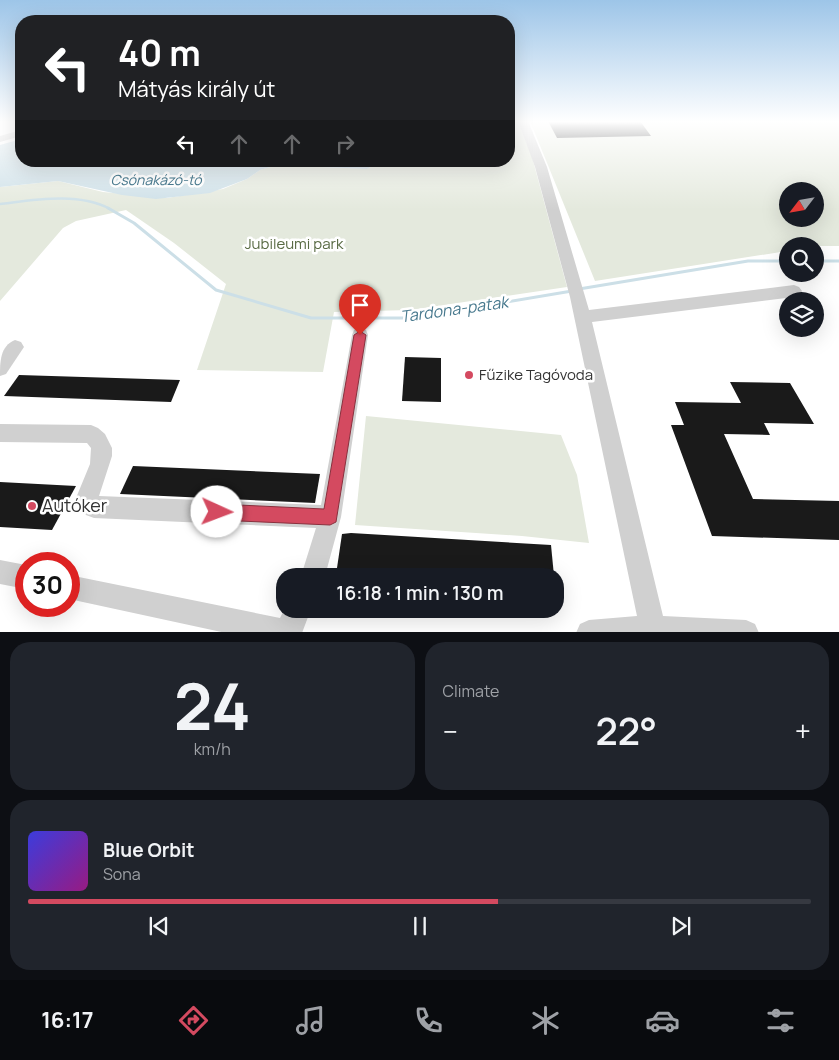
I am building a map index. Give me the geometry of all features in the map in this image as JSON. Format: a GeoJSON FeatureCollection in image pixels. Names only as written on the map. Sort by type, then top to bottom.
{"type":"FeatureCollection","features":[{"type":"Feature","properties":{"kind":"street"},"geometry":{"type":"LineString","coordinates":[[534,150],[583,317],[653,630]]}},
{"type":"Feature","properties":{"kind":"street"},"geometry":{"type":"LineString","coordinates":[[583,317],[779,294]]}},
{"type":"Feature","properties":{"kind":"street"},"geometry":{"type":"LineString","coordinates":[[315,568],[330,517],[360,335]]}},
{"type":"Feature","properties":{"kind":"street"},"geometry":{"type":"LineString","coordinates":[[0,369],[15,347]]}},
{"type":"Feature","properties":{"kind":"street"},"geometry":{"type":"LineString","coordinates":[[0,433],[91,434],[99,439],[103,451],[87,498],[94,507],[330,517]]}},
{"type":"Feature","properties":{"kind":"street"},"geometry":{"type":"LineString","coordinates":[[0,572],[15,575]]}},
{"type":"Feature","properties":{"kind":"street"},"geometry":{"type":"LineString","coordinates":[[80,590],[249,629],[291,624]]}},
{"type":"Feature","properties":{"kind":"street"},"geometry":{"type":"LineString","coordinates":[[589,632],[653,630],[746,632]]}},
{"type":"Feature","properties":{"kind":"green space","name":"Jubileumi park"},"geometry":{"type":"Polygon","coordinates":[[[515,150],[529,150],[567,287],[410,310],[334,312],[323,372],[197,370],[226,284],[174,243],[126,210],[76,221],[63,228],[0,301],[0,187],[58,181],[103,192],[167,198],[223,189],[247,179],[260,170],[270,167],[367,169],[370,167],[515,167],[515,150]]]}},
{"type":"Feature","properties":{"kind":"green space"},"geometry":{"type":"Polygon","coordinates":[[[542,150],[839,150],[839,246],[824,246],[824,237],[779,237],[779,252],[595,281],[542,150]]]}},
{"type":"Feature","properties":{"kind":"green space"},"geometry":{"type":"Polygon","coordinates":[[[366,416],[561,435],[577,475],[589,543],[522,536],[355,525],[366,416]]]}},
{"type":"Feature","properties":{"kind":"water","name":"Csónakázó-tó"},"geometry":{"type":"Polygon","coordinates":[[[0,150],[15,150],[15,167],[270,167],[260,170],[247,179],[210,193],[156,199],[122,195],[58,181],[0,187],[0,150]]]}},
{"type":"Feature","properties":{"kind":"water","name":"Csónakázó-tó"},"geometry":{"type":"Polygon","coordinates":[[[322,167],[370,167],[367,169],[322,167]]]}},
{"type":"Feature","properties":{"kind":"building"},"geometry":{"type":"Polygon","coordinates":[[[405,357],[441,358],[441,402],[402,401],[405,357]]]}},
{"type":"Feature","properties":{"kind":"building"},"geometry":{"type":"Polygon","coordinates":[[[19,375],[180,380],[171,402],[4,396],[19,375]]]}},
{"type":"Feature","properties":{"kind":"building"},"geometry":{"type":"Polygon","coordinates":[[[730,382],[790,383],[814,424],[764,423],[770,435],[724,434],[753,499],[839,501],[839,540],[712,536],[671,425],[684,425],[675,402],[741,403],[730,382]]]}},
{"type":"Feature","properties":{"kind":"building"},"geometry":{"type":"Polygon","coordinates":[[[133,466],[320,474],[315,503],[120,494],[133,466]]]}},
{"type":"Feature","properties":{"kind":"building","name":"Autóker"},"geometry":{"type":"Polygon","coordinates":[[[0,482],[76,486],[52,530],[0,527],[0,482]]]}},
{"type":"Feature","properties":{"kind":"building"},"geometry":{"type":"Polygon","coordinates":[[[342,534],[551,545],[553,568],[337,568],[342,534]]]}},
{"type":"Feature","properties":{"kind":"waterway","name":"Tardona-patak"},"geometry":{"type":"LineString","coordinates":[[0,204],[42,199],[71,199],[85,200],[109,209]]}},
{"type":"Feature","properties":{"kind":"waterway","name":"Tardona-patak"},"geometry":{"type":"LineString","coordinates":[[109,209],[134,223],[216,290],[311,318],[412,318],[572,291]]}},
{"type":"Feature","properties":{"kind":"waterway","name":"Tardona-patak"},"geometry":{"type":"LineString","coordinates":[[579,289],[748,261],[779,261]]}},
{"type":"Feature","properties":{"kind":"waterway","name":"Tardona-patak"},"geometry":{"type":"LineString","coordinates":[[824,261],[839,261]]}},
{"type":"Feature","properties":{"kind":"place","name":"Fűzike Tagóvoda"},"geometry":{"type":"Point","coordinates":[469,375]}},
{"type":"Feature","properties":{"kind":"place","name":"Autóker"},"geometry":{"type":"Point","coordinates":[32,506]}},
{"type":"Feature","properties":{"kind":"route"},"geometry":{"type":"LineString","coordinates":[[217,512],[330,517],[360,335]]}}]}
